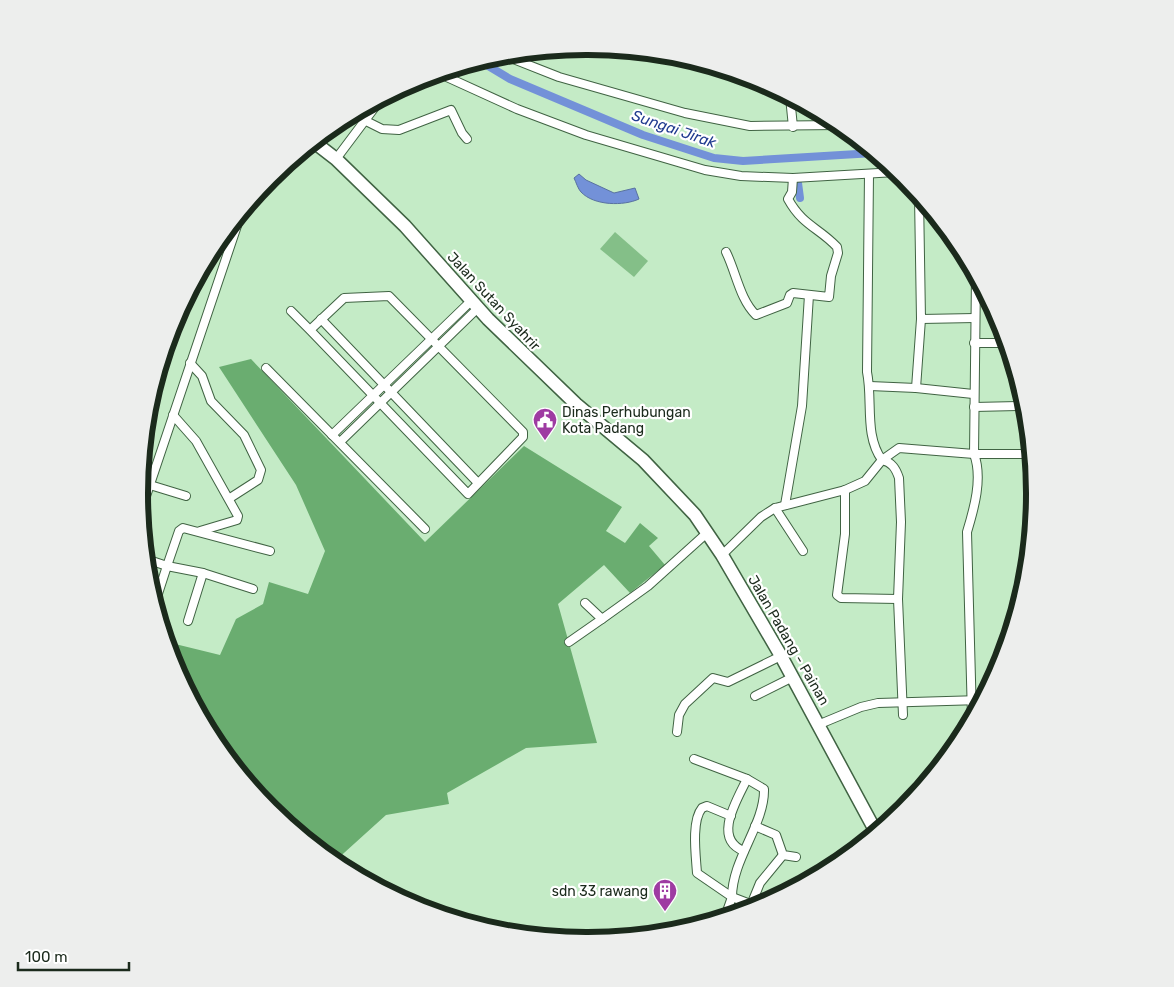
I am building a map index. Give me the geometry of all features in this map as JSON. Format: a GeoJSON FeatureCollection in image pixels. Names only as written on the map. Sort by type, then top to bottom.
{"type":"FeatureCollection","features":[{"type":"Feature","properties":{"kind":"main road","name":"Jalan Sutan Syahrir"},"geometry":{"type":"LineString","coordinates":[[320,146],[336,159],[405,226],[474,304],[564,394],[658,475]]}},
{"type":"Feature","properties":{"kind":"main road","name":"Jalan Padang - Painan"},"geometry":{"type":"LineString","coordinates":[[658,475],[708,532],[820,724],[873,826]]}},
{"type":"Feature","properties":{"kind":"street"},"geometry":{"type":"LineString","coordinates":[[518,61],[559,77],[660,108],[750,126],[793,127],[824,125]]}},
{"type":"Feature","properties":{"kind":"street"},"geometry":{"type":"LineString","coordinates":[[447,78],[517,109],[625,148],[705,170],[740,176],[794,178],[886,173]]}},
{"type":"Feature","properties":{"kind":"street"},"geometry":{"type":"LineString","coordinates":[[791,106],[793,127]]}},
{"type":"Feature","properties":{"kind":"street"},"geometry":{"type":"LineString","coordinates":[[366,120],[382,129],[399,130],[452,110],[462,133],[467,139]]}},
{"type":"Feature","properties":{"kind":"street"},"geometry":{"type":"LineString","coordinates":[[336,159],[372,112]]}},
{"type":"Feature","properties":{"kind":"street"},"geometry":{"type":"LineString","coordinates":[[869,174],[867,372],[870,386],[872,437],[876,452],[882,460],[889,462],[897,471],[899,478],[901,522],[898,599],[903,715]]}},
{"type":"Feature","properties":{"kind":"street"},"geometry":{"type":"LineString","coordinates":[[726,252],[736,271],[745,300],[756,315],[787,303],[790,294],[793,293],[829,298],[831,276],[838,253],[837,247],[807,224],[794,210],[788,199],[792,192],[794,178]]}},
{"type":"Feature","properties":{"kind":"street"},"geometry":{"type":"LineString","coordinates":[[916,388],[921,319],[919,207]]}},
{"type":"Feature","properties":{"kind":"street"},"geometry":{"type":"LineString","coordinates":[[148,491],[234,233]]}},
{"type":"Feature","properties":{"kind":"street"},"geometry":{"type":"LineString","coordinates":[[785,505],[802,406],[809,295]]}},
{"type":"Feature","properties":{"kind":"street"},"geometry":{"type":"LineString","coordinates":[[291,311],[468,494],[523,437],[523,432],[389,296],[350,296],[344,298],[310,330]]}},
{"type":"Feature","properties":{"kind":"street"},"geometry":{"type":"LineString","coordinates":[[971,704],[967,532],[976,503],[977,462],[974,454],[974,343],[978,296]]}},
{"type":"Feature","properties":{"kind":"street"},"geometry":{"type":"LineString","coordinates":[[332,435],[431,338],[474,304]]}},
{"type":"Feature","properties":{"kind":"street"},"geometry":{"type":"LineString","coordinates":[[340,442],[438,346],[474,304]]}},
{"type":"Feature","properties":{"kind":"street"},"geometry":{"type":"LineString","coordinates":[[921,319],[975,318]]}},
{"type":"Feature","properties":{"kind":"street"},"geometry":{"type":"LineString","coordinates":[[321,320],[478,483]]}},
{"type":"Feature","properties":{"kind":"street"},"geometry":{"type":"LineString","coordinates":[[974,343],[998,343]]}},
{"type":"Feature","properties":{"kind":"street"},"geometry":{"type":"LineString","coordinates":[[190,363],[202,376],[212,401],[244,435],[261,470],[258,480],[230,498]]}},
{"type":"Feature","properties":{"kind":"street"},"geometry":{"type":"LineString","coordinates":[[266,368],[425,529]]}},
{"type":"Feature","properties":{"kind":"street"},"geometry":{"type":"LineString","coordinates":[[870,386],[916,388],[974,394]]}},
{"type":"Feature","properties":{"kind":"street"},"geometry":{"type":"LineString","coordinates":[[974,407],[1017,406]]}},
{"type":"Feature","properties":{"kind":"street"},"geometry":{"type":"LineString","coordinates":[[173,415],[196,441],[230,498],[238,516],[237,520],[200,531]]}},
{"type":"Feature","properties":{"kind":"street"},"geometry":{"type":"LineString","coordinates":[[722,555],[761,517],[775,508],[845,490],[865,481],[882,460],[899,448],[974,454],[1024,454]]}},
{"type":"Feature","properties":{"kind":"street"},"geometry":{"type":"LineString","coordinates":[[150,485],[186,496]]}},
{"type":"Feature","properties":{"kind":"street"},"geometry":{"type":"LineString","coordinates":[[845,490],[845,534],[837,595],[841,598],[898,599]]}},
{"type":"Feature","properties":{"kind":"street"},"geometry":{"type":"LineString","coordinates":[[775,508],[803,551]]}},
{"type":"Feature","properties":{"kind":"street"},"geometry":{"type":"LineString","coordinates":[[159,590],[179,531],[183,528],[270,550]]}},
{"type":"Feature","properties":{"kind":"street"},"geometry":{"type":"LineString","coordinates":[[569,642],[648,586],[708,532]]}},
{"type":"Feature","properties":{"kind":"street"},"geometry":{"type":"LineString","coordinates":[[154,562],[203,573],[253,589]]}},
{"type":"Feature","properties":{"kind":"street"},"geometry":{"type":"LineString","coordinates":[[188,621],[203,573]]}},
{"type":"Feature","properties":{"kind":"street"},"geometry":{"type":"LineString","coordinates":[[585,603],[602,619]]}},
{"type":"Feature","properties":{"kind":"street"},"geometry":{"type":"LineString","coordinates":[[677,732],[681,709],[710,680],[717,679],[728,682],[781,656]]}},
{"type":"Feature","properties":{"kind":"street"},"geometry":{"type":"LineString","coordinates":[[755,696],[793,677]]}},
{"type":"Feature","properties":{"kind":"street"},"geometry":{"type":"LineString","coordinates":[[820,724],[861,707],[902,701],[971,700]]}},
{"type":"Feature","properties":{"kind":"street"},"geometry":{"type":"LineString","coordinates":[[694,759],[747,779],[764,789],[755,826],[733,878],[732,897],[728,909]]}},
{"type":"Feature","properties":{"kind":"street"},"geometry":{"type":"LineString","coordinates":[[744,852],[735,848],[730,842],[728,831],[731,816],[747,779]]}},
{"type":"Feature","properties":{"kind":"street"},"geometry":{"type":"LineString","coordinates":[[731,816],[707,806],[702,808],[698,819],[695,847],[697,874],[732,897],[746,902]]}},
{"type":"Feature","properties":{"kind":"street"},"geometry":{"type":"LineString","coordinates":[[755,826],[776,835],[783,855]]}},
{"type":"Feature","properties":{"kind":"street"},"geometry":{"type":"LineString","coordinates":[[783,855],[796,858]]}},
{"type":"Feature","properties":{"kind":"street"},"geometry":{"type":"LineString","coordinates":[[757,898],[760,883],[783,855]]}},
{"type":"Feature","properties":{"kind":"green space"},"geometry":{"type":"Polygon","coordinates":[[[615,232],[648,261],[634,277],[600,249],[615,232]]]}},
{"type":"Feature","properties":{"kind":"green space"},"geometry":{"type":"Polygon","coordinates":[[[251,359],[425,542],[524,446],[622,507],[606,531],[625,543],[640,523],[658,538],[649,546],[665,565],[630,593],[604,565],[558,604],[597,743],[526,748],[447,793],[449,804],[386,815],[340,856],[277,804],[257,783],[222,737],[194,687],[176,644],[220,655],[236,619],[263,604],[269,582],[308,594],[325,551],[296,485],[219,367],[251,359]]]}},
{"type":"Feature","properties":{"kind":"water"},"geometry":{"type":"Polygon","coordinates":[[[579,174],[586,180],[614,193],[635,188],[639,199],[617,204],[593,200],[579,189],[574,178],[579,174]]]}},
{"type":"Feature","properties":{"kind":"waterway","name":"Sungai Jirak"},"geometry":{"type":"LineString","coordinates":[[489,66],[510,79],[643,135],[714,158],[743,161],[863,154]]}},
{"type":"Feature","properties":{"kind":"waterway"},"geometry":{"type":"LineString","coordinates":[[798,183],[800,198]]}},
{"type":"Feature","properties":{"kind":"place","name":"Dinas Perhubungan Kota Padang"},"geometry":{"type":"Point","coordinates":[545,441]}},
{"type":"Feature","properties":{"kind":"place","name":"sdn 33 rawang"},"geometry":{"type":"Point","coordinates":[665,912]}}]}
